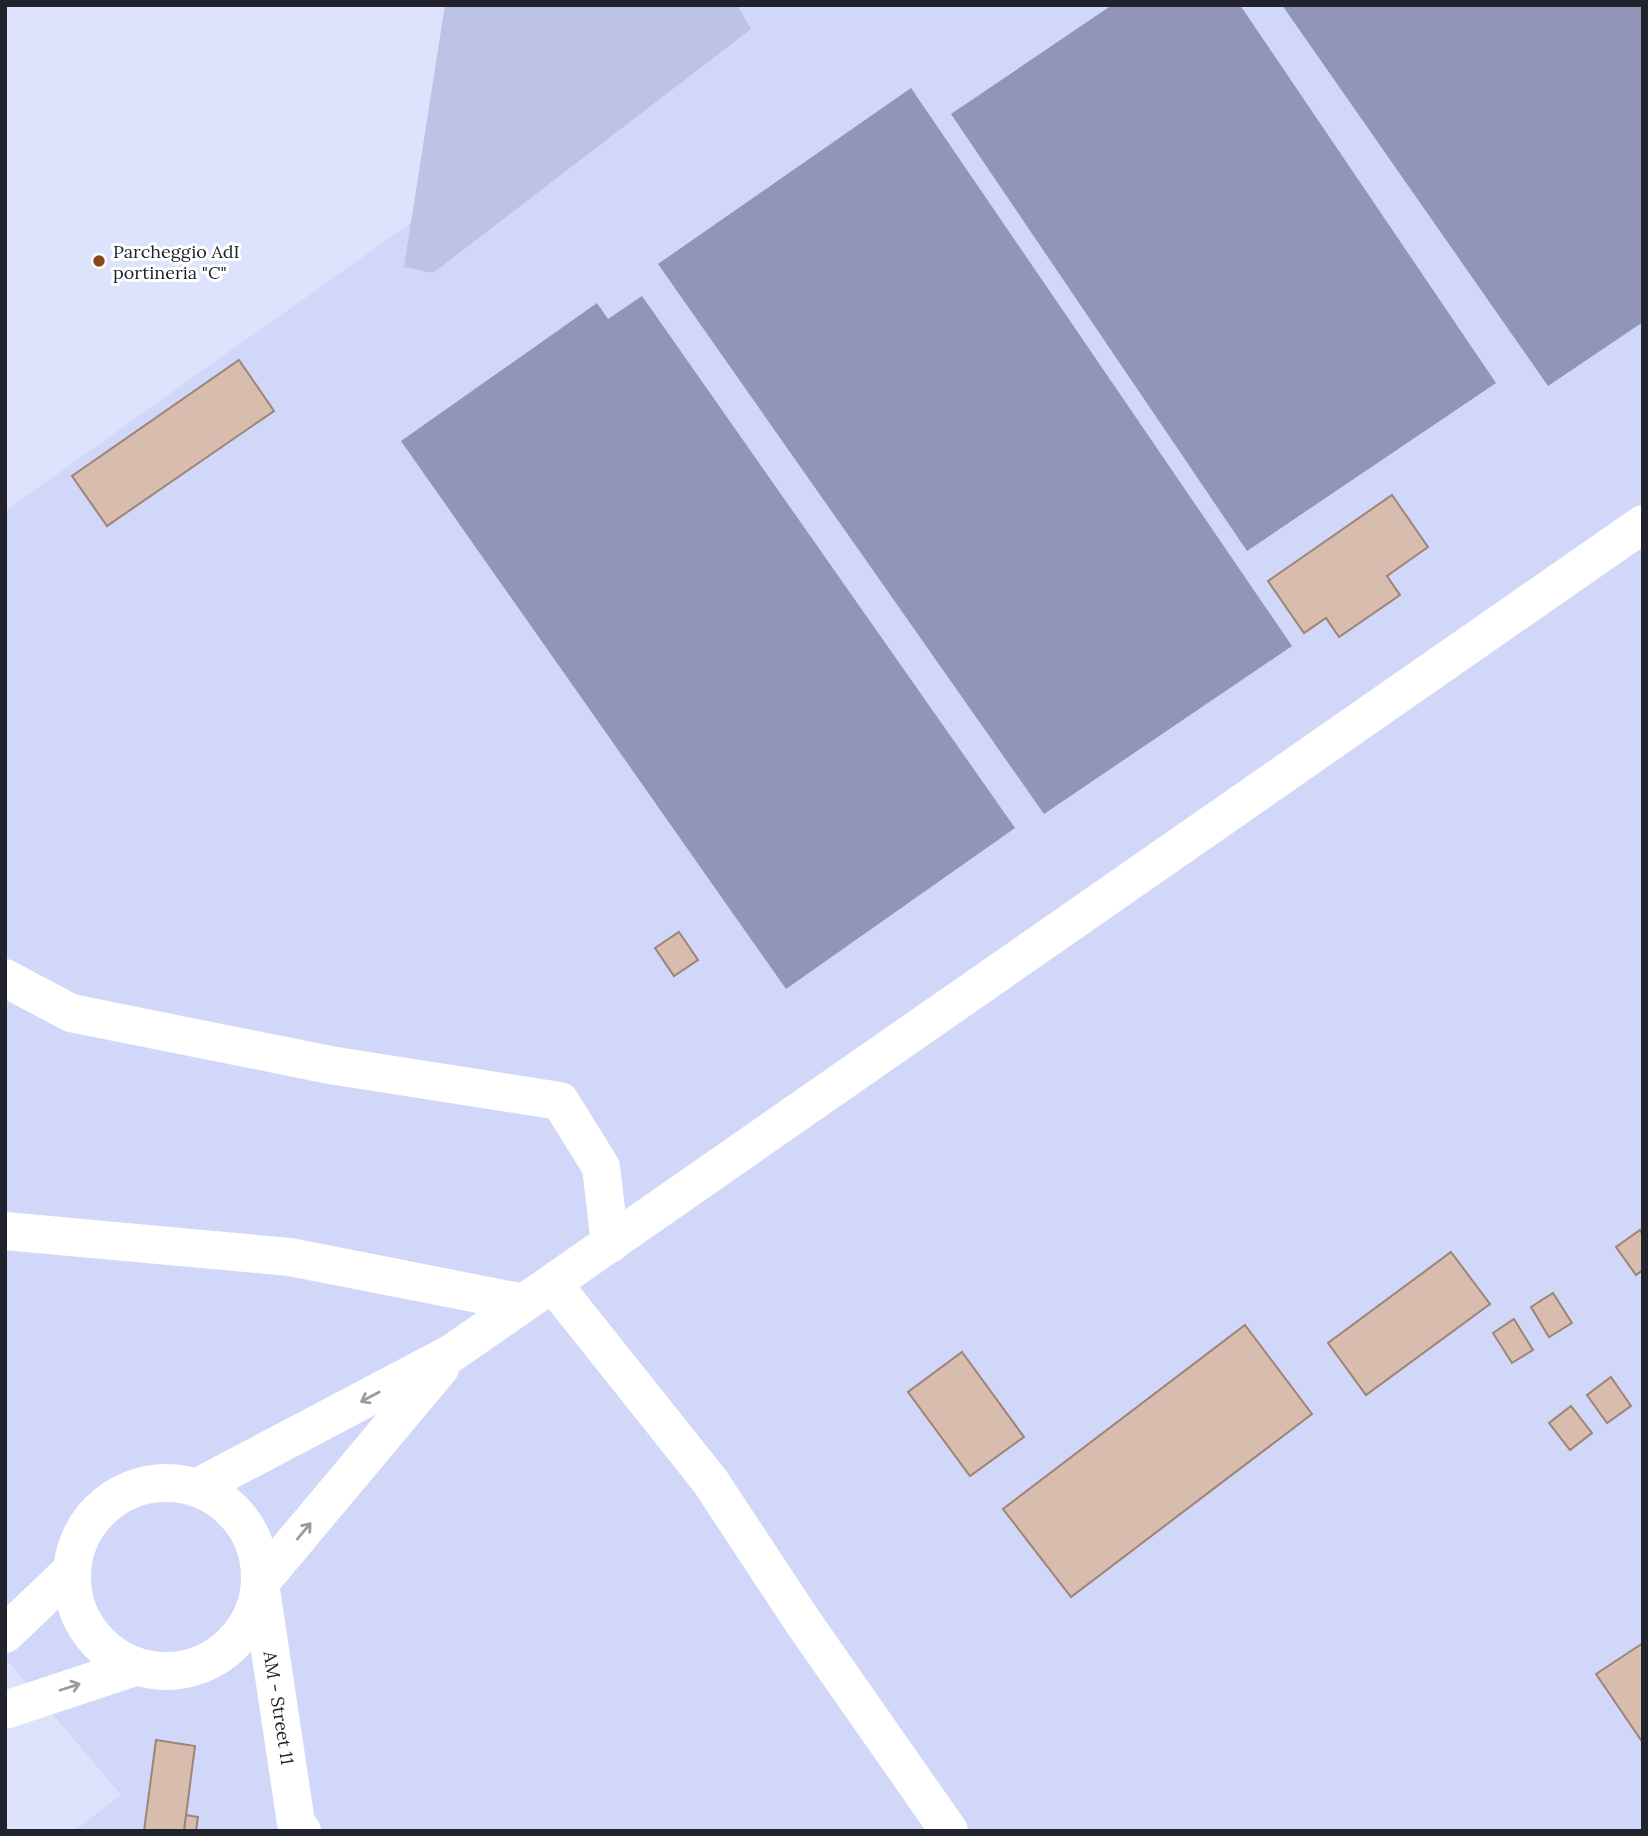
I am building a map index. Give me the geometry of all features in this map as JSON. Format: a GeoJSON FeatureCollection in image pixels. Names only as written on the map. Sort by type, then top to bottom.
{"type":"FeatureCollection","features":[{"type":"Feature","properties":{"kind":"street"},"geometry":{"type":"LineString","coordinates":[[196,1488],[452,1353],[1643,524]]}},
{"type":"Feature","properties":{"kind":"street"},"geometry":{"type":"LineString","coordinates":[[5,978],[71,1013],[330,1065],[560,1101],[601,1167],[610,1244]]}},
{"type":"Feature","properties":{"kind":"street"},"geometry":{"type":"LineString","coordinates":[[5,1231],[290,1257],[539,1293],[710,1481],[803,1622],[949,1831]]}},
{"type":"Feature","properties":{"kind":"street"},"geometry":{"type":"LineString","coordinates":[[260,1583],[452,1353]]}},
{"type":"Feature","properties":{"kind":"street"},"geometry":{"type":"LineString","coordinates":[[172,1483],[196,1488],[218,1499],[237,1515],[251,1536],[258,1559],[260,1583],[255,1608],[244,1630],[228,1648],[207,1661],[184,1669],[159,1671],[135,1667],[113,1655],[94,1639],[81,1618],[73,1595],[71,1571],[76,1547],[87,1524],[103,1506],[124,1493],[147,1485],[172,1483]]}},
{"type":"Feature","properties":{"kind":"street"},"geometry":{"type":"LineString","coordinates":[[9,1620],[71,1571]]}},
{"type":"Feature","properties":{"kind":"street","name":"AM - Street 11"},"geometry":{"type":"LineString","coordinates":[[260,1583],[296,1823],[302,1831]]}},
{"type":"Feature","properties":{"kind":"street"},"geometry":{"type":"LineString","coordinates":[[5,1710],[135,1667]]}},
{"type":"Feature","properties":{"kind":"shaded area"},"geometry":{"type":"Polygon","coordinates":[[[445,5],[737,5],[751,29],[433,273],[404,267],[445,5]]]}},
{"type":"Feature","properties":{"kind":"shaded area"},"geometry":{"type":"Polygon","coordinates":[[[717,5],[1643,5],[1643,1831],[74,1831],[121,1795],[5,1658],[5,511],[717,5]]]}},
{"type":"Feature","properties":{"kind":"shaded area"},"geometry":{"type":"Polygon","coordinates":[[[1112,5],[1240,5],[1496,383],[1247,551],[951,114],[1112,5]]]}},
{"type":"Feature","properties":{"kind":"shaded area"},"geometry":{"type":"Polygon","coordinates":[[[1282,5],[1643,5],[1643,322],[1548,386],[1282,5]]]}},
{"type":"Feature","properties":{"kind":"shaded area"},"geometry":{"type":"Polygon","coordinates":[[[911,88],[1292,646],[1044,814],[658,264],[911,88]]]}},
{"type":"Feature","properties":{"kind":"shaded area"},"geometry":{"type":"Polygon","coordinates":[[[642,296],[1015,828],[786,989],[401,441],[597,303],[608,319],[642,296]]]}},
{"type":"Feature","properties":{"kind":"building"},"geometry":{"type":"Polygon","coordinates":[[[239,360],[274,411],[107,526],[72,476],[239,360]]]}},
{"type":"Feature","properties":{"kind":"building"},"geometry":{"type":"Polygon","coordinates":[[[1392,495],[1428,547],[1387,576],[1400,595],[1339,637],[1326,618],[1304,633],[1268,581],[1392,495]]]}},
{"type":"Feature","properties":{"kind":"building"},"geometry":{"type":"Polygon","coordinates":[[[679,932],[698,960],[674,976],[655,948],[679,932]]]}},
{"type":"Feature","properties":{"kind":"building"},"geometry":{"type":"Polygon","coordinates":[[[1640,1230],[1643,1235],[1643,1270],[1636,1275],[1616,1247],[1640,1230]]]}},
{"type":"Feature","properties":{"kind":"building"},"geometry":{"type":"Polygon","coordinates":[[[1451,1252],[1490,1304],[1366,1395],[1328,1343],[1451,1252]]]}},
{"type":"Feature","properties":{"kind":"building"},"geometry":{"type":"Polygon","coordinates":[[[1553,1293],[1572,1323],[1549,1337],[1531,1307],[1553,1293]]]}},
{"type":"Feature","properties":{"kind":"building"},"geometry":{"type":"Polygon","coordinates":[[[1514,1319],[1533,1350],[1512,1363],[1493,1333],[1514,1319]]]}},
{"type":"Feature","properties":{"kind":"building"},"geometry":{"type":"Polygon","coordinates":[[[1245,1325],[1312,1414],[1071,1597],[1003,1509],[1245,1325]]]}},
{"type":"Feature","properties":{"kind":"building"},"geometry":{"type":"Polygon","coordinates":[[[962,1352],[1024,1437],[970,1476],[908,1392],[962,1352]]]}},
{"type":"Feature","properties":{"kind":"building"},"geometry":{"type":"Polygon","coordinates":[[[1611,1377],[1631,1406],[1607,1423],[1587,1395],[1611,1377]]]}},
{"type":"Feature","properties":{"kind":"building"},"geometry":{"type":"Polygon","coordinates":[[[1571,1406],[1592,1433],[1570,1450],[1549,1423],[1571,1406]]]}},
{"type":"Feature","properties":{"kind":"building"},"geometry":{"type":"Polygon","coordinates":[[[1643,1643],[1643,1743],[1596,1674],[1643,1643]]]}},
{"type":"Feature","properties":{"kind":"building"},"geometry":{"type":"Polygon","coordinates":[[[156,1740],[195,1746],[184,1831],[144,1831],[156,1740]]]}},
{"type":"Feature","properties":{"kind":"building"},"geometry":{"type":"Polygon","coordinates":[[[186,1815],[198,1817],[196,1831],[184,1831],[186,1815]]]}},
{"type":"Feature","properties":{"kind":"place","name":"Parcheggio AdI portineria \"C\""},"geometry":{"type":"Point","coordinates":[99,261]}}]}
